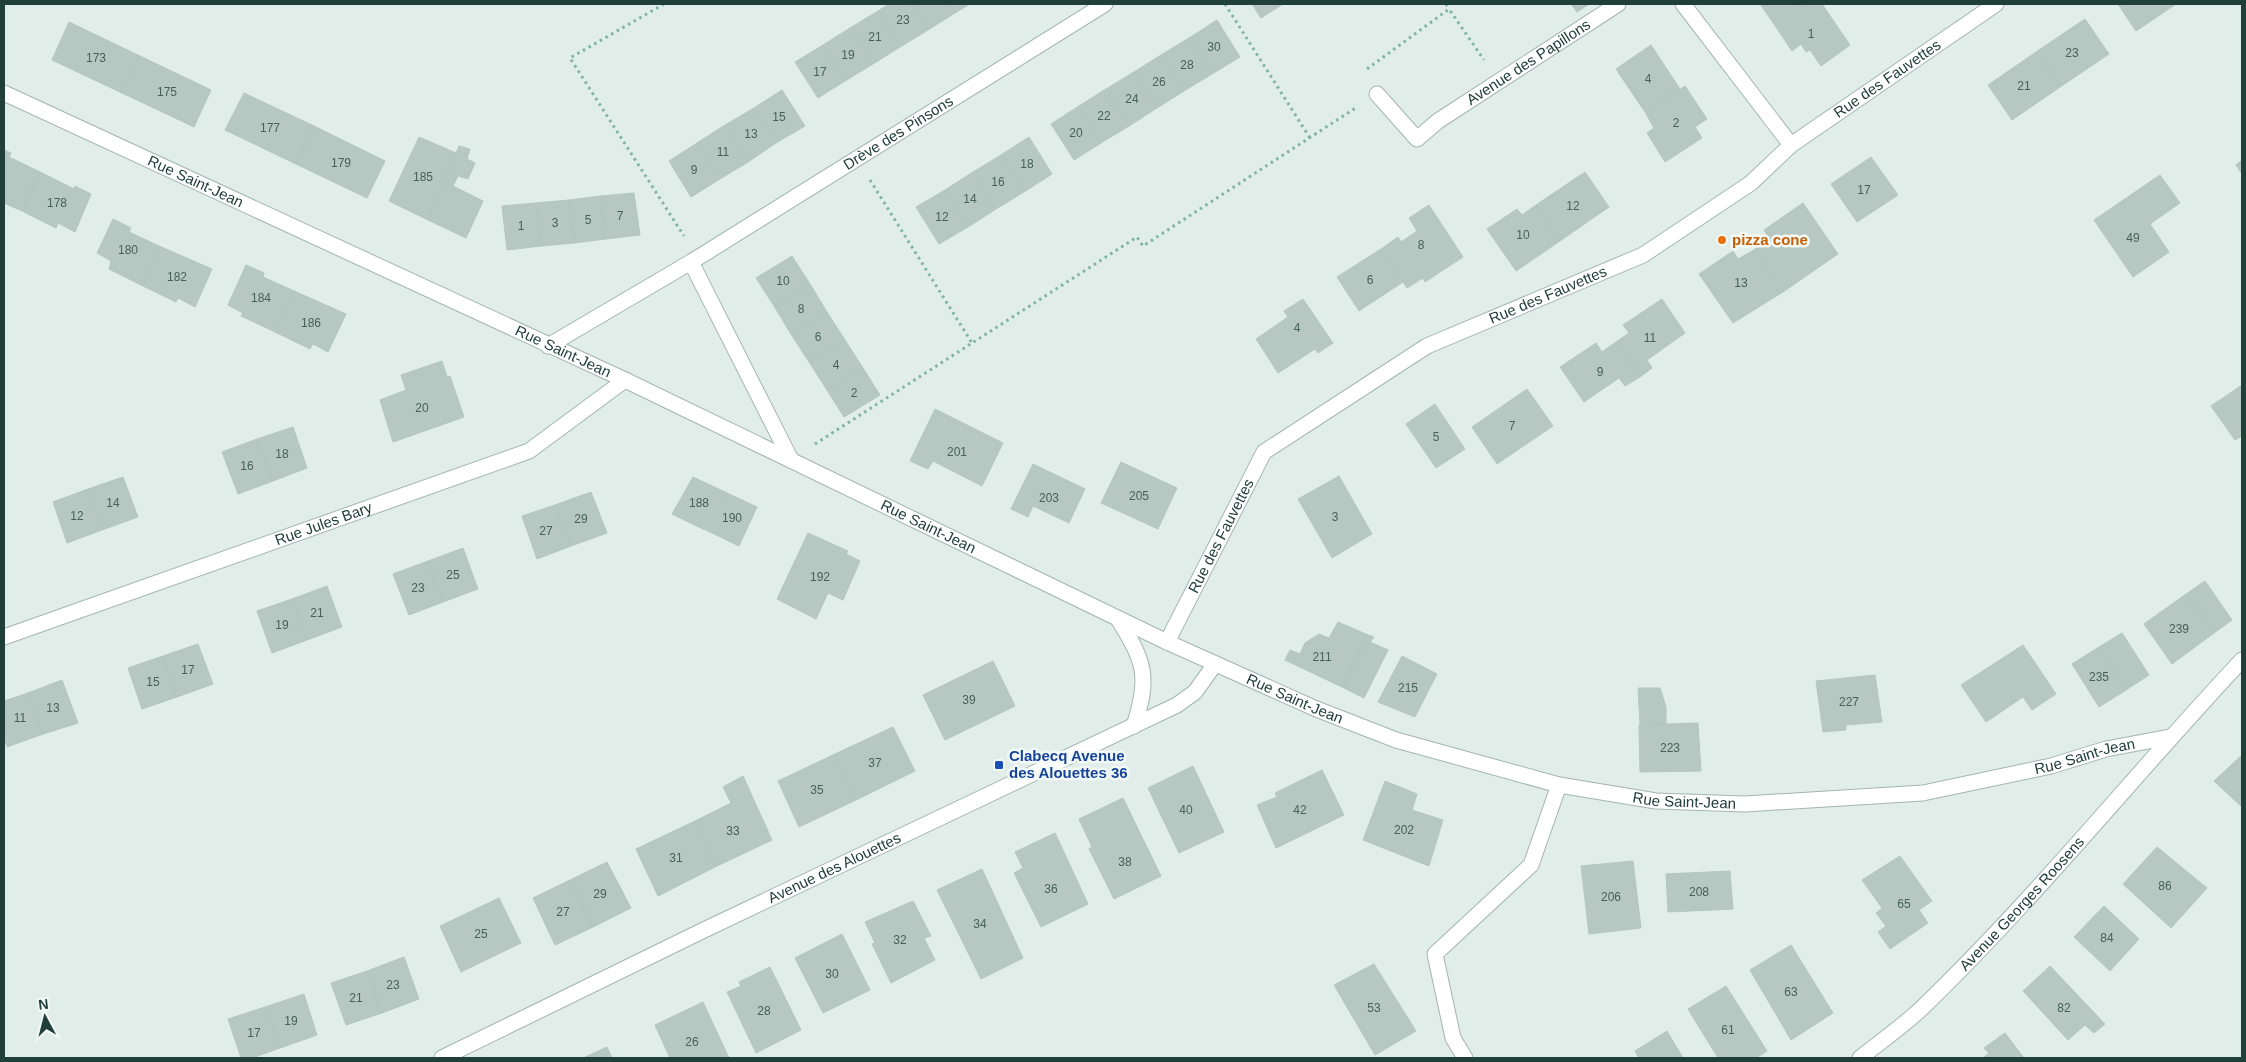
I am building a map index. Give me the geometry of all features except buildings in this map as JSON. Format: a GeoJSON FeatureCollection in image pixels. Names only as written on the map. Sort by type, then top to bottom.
{"type":"FeatureCollection","features":[{"type":"Feature","properties":{"kind":"street","name":"Drève des Pinsons"},"geometry":{"type":"LineString","coordinates":[[548,346],[694,260],[1105,4]]}},
{"type":"Feature","properties":{"kind":"street","name":"Avenue des Papillons"},"geometry":{"type":"LineString","coordinates":[[1378,94],[1417,139],[1438,121],[1618,4]]}},
{"type":"Feature","properties":{"kind":"street"},"geometry":{"type":"LineString","coordinates":[[1683,4],[1791,145]]}},
{"type":"Feature","properties":{"kind":"street","name":"Rue des Fauvettes"},"geometry":{"type":"LineString","coordinates":[[1167,642],[1264,452],[1427,346],[1643,255],[1751,183],[1791,145],[1996,4]]}},
{"type":"Feature","properties":{"kind":"street","name":"Rue Saint-Jean"},"geometry":{"type":"LineString","coordinates":[[4,93],[625,380],[1167,642],[1314,708],[1396,740],[1559,785],[1656,801],[1745,804],[1923,793],[2051,766],[2106,750],[2170,737]]}},
{"type":"Feature","properties":{"kind":"street"},"geometry":{"type":"LineString","coordinates":[[694,260],[791,460]]}},
{"type":"Feature","properties":{"kind":"street","name":"Rue Jules Bary"},"geometry":{"type":"LineString","coordinates":[[4,637],[529,451],[625,380]]}},
{"type":"Feature","properties":{"kind":"street"},"geometry":{"type":"LineString","coordinates":[[1118,619],[1136,648],[1144,676],[1143,699],[1134,726]]}},
{"type":"Feature","properties":{"kind":"street"},"geometry":{"type":"LineString","coordinates":[[2170,737],[2242,660]]}},
{"type":"Feature","properties":{"kind":"street","name":"Avenue des Alouettes"},"geometry":{"type":"LineString","coordinates":[[442,1058],[704,930],[1177,706],[1195,692],[1216,664]]}},
{"type":"Feature","properties":{"kind":"street","name":"Avenue Georges Roosens"},"geometry":{"type":"LineString","coordinates":[[1860,1058],[1920,1009],[2047,880],[2170,737]]}},
{"type":"Feature","properties":{"kind":"street"},"geometry":{"type":"LineString","coordinates":[[1465,1058],[1453,1038],[1434,954],[1531,865],[1559,785]]}},
{"type":"Feature","properties":{"kind":"path"},"geometry":{"type":"LineString","coordinates":[[664,4],[570,58],[694,260]]}},
{"type":"Feature","properties":{"kind":"path"},"geometry":{"type":"LineString","coordinates":[[1225,4],[1310,138]]}},
{"type":"Feature","properties":{"kind":"path"},"geometry":{"type":"LineString","coordinates":[[1446,4],[1498,82]]}},
{"type":"Feature","properties":{"kind":"path"},"geometry":{"type":"LineString","coordinates":[[791,460],[1137,237],[1143,246],[1378,94],[1363,72],[1448,9]]}},
{"type":"Feature","properties":{"kind":"path"},"geometry":{"type":"LineString","coordinates":[[857,158],[972,343]]}},
{"type":"Feature","properties":{"kind":"place","name":"pizza cone"},"geometry":{"type":"Point","coordinates":[1722,240]}},
{"type":"Feature","properties":{"kind":"place","name":"Clabecq Avenue des Alouettes 36"},"geometry":{"type":"Point","coordinates":[999,765]}}]}
